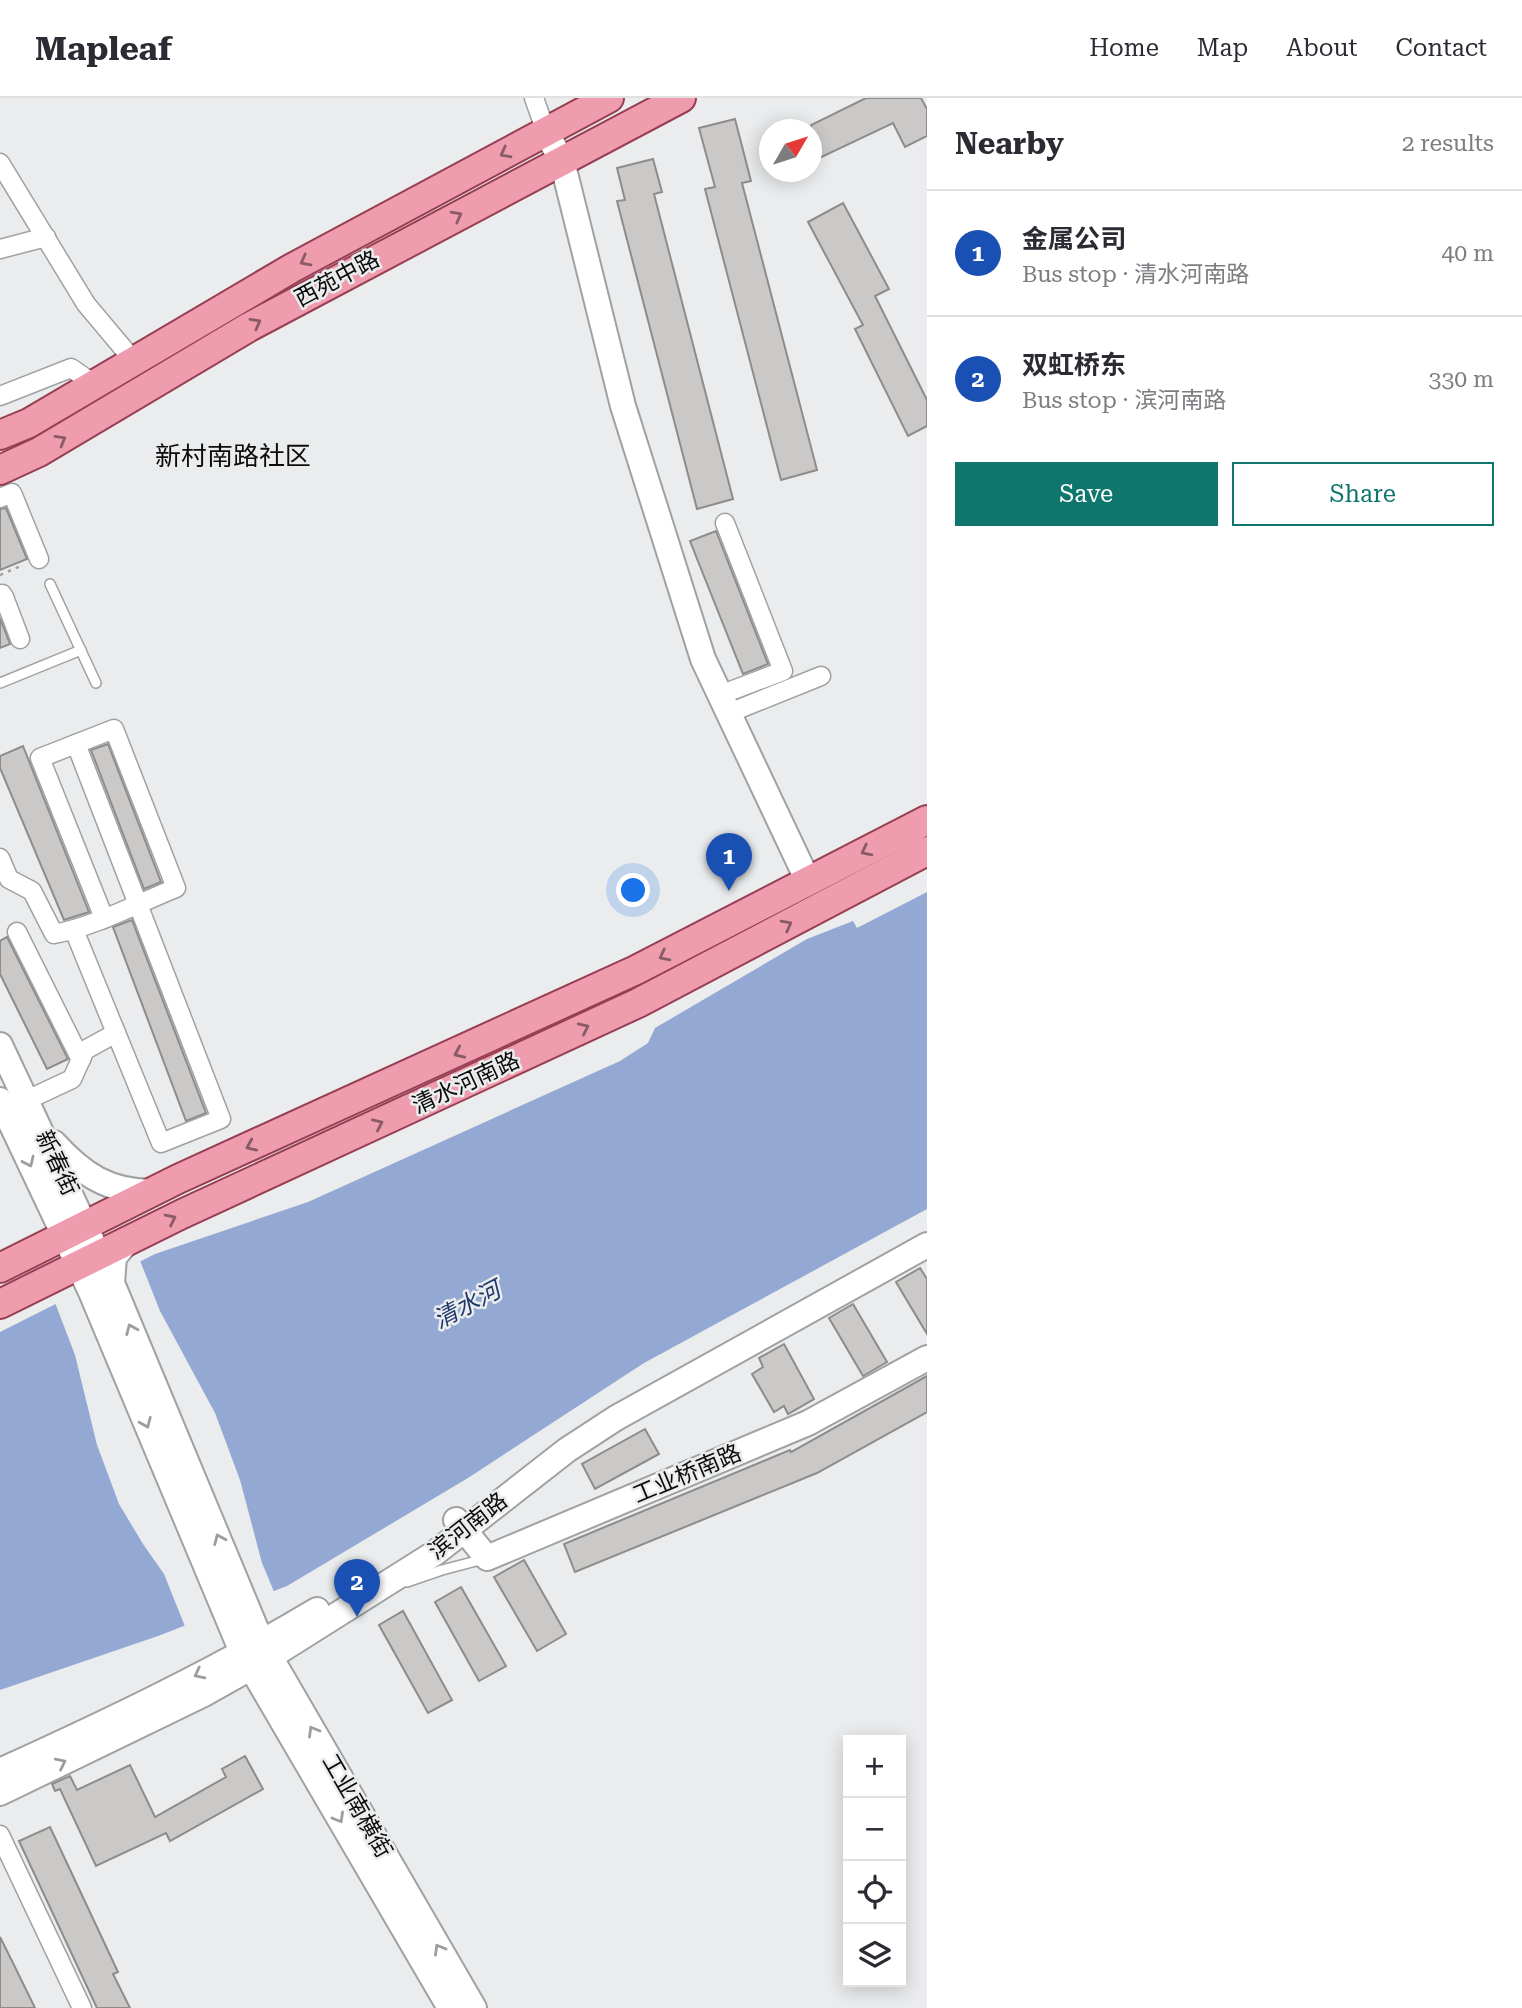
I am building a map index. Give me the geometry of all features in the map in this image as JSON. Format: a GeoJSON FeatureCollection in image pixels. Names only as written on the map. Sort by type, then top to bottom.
{"type":"FeatureCollection","features":[{"type":"Feature","properties":{"kind":"main road","name":"西苑中路"},"geometry":{"type":"LineString","coordinates":[[0,435],[29,423],[292,268],[608,98]]}},
{"type":"Feature","properties":{"kind":"main road","name":"西苑中路"},"geometry":{"type":"LineString","coordinates":[[0,470],[40,452],[249,327],[681,98]]}},
{"type":"Feature","properties":{"kind":"main road"},"geometry":{"type":"LineString","coordinates":[[546,132],[562,161],[623,406],[703,659],[808,881]]}},
{"type":"Feature","properties":{"kind":"main road","name":"清水河南路"},"geometry":{"type":"LineString","coordinates":[[9,1263],[153,1192],[549,1012],[927,820]]}},
{"type":"Feature","properties":{"kind":"main road","name":"清水河南路"},"geometry":{"type":"LineString","coordinates":[[0,1304],[129,1240],[638,1003],[927,851]]}},
{"type":"Feature","properties":{"kind":"main road","name":"新春街"},"geometry":{"type":"LineString","coordinates":[[0,1045],[40,1128],[75,1231],[102,1287],[234,1605]]}},
{"type":"Feature","properties":{"kind":"main road","name":"新春街"},"geometry":{"type":"LineString","coordinates":[[0,1100],[46,1198],[75,1231]]}},
{"type":"Feature","properties":{"kind":"main road"},"geometry":{"type":"LineString","coordinates":[[40,1128],[72,1162],[97,1179],[131,1192],[153,1192]]}},
{"type":"Feature","properties":{"kind":"main road"},"geometry":{"type":"LineString","coordinates":[[9,1263],[33,1245],[40,1233],[46,1219],[46,1198]]}},
{"type":"Feature","properties":{"kind":"main road","name":"滨河南路"},"geometry":{"type":"LineString","coordinates":[[0,1793],[369,1596],[435,1553],[460,1525],[576,1431],[666,1377],[927,1234]]}},
{"type":"Feature","properties":{"kind":"main road"},"geometry":{"type":"LineString","coordinates":[[51,1279],[65,1278],[83,1285],[102,1287],[114,1257],[129,1240]]}},
{"type":"Feature","properties":{"kind":"main road","name":"滨河南路"},"geometry":{"type":"LineString","coordinates":[[0,1771],[256,1655],[313,1612],[460,1525],[616,1418],[927,1245]]}},
{"type":"Feature","properties":{"kind":"main road","name":"工业桥南路"},"geometry":{"type":"LineString","coordinates":[[487,1558],[808,1423],[927,1358]]}},
{"type":"Feature","properties":{"kind":"main road"},"geometry":{"type":"LineString","coordinates":[[460,1525],[487,1558]]}},
{"type":"Feature","properties":{"kind":"main road","name":"工业南横街"},"geometry":{"type":"LineString","coordinates":[[234,1605],[256,1655],[450,2008]]}},
{"type":"Feature","properties":{"kind":"main road","name":"工业南横街"},"geometry":{"type":"LineString","coordinates":[[256,1655],[474,2008]]}},
{"type":"Feature","properties":{"kind":"street"},"geometry":{"type":"LineString","coordinates":[[534,98],[546,132]]}},
{"type":"Feature","properties":{"kind":"street"},"geometry":{"type":"LineString","coordinates":[[0,163],[86,304],[133,360]]}},
{"type":"Feature","properties":{"kind":"street"},"geometry":{"type":"LineString","coordinates":[[0,249],[46,237]]}},
{"type":"Feature","properties":{"kind":"street"},"geometry":{"type":"LineString","coordinates":[[0,396],[71,368],[94,384]]}},
{"type":"Feature","properties":{"kind":"street"},"geometry":{"type":"LineString","coordinates":[[0,498],[12,493],[39,559]]}},
{"type":"Feature","properties":{"kind":"street"},"geometry":{"type":"LineString","coordinates":[[724,704],[783,671],[725,523]]}},
{"type":"Feature","properties":{"kind":"street"},"geometry":{"type":"LineString","coordinates":[[0,594],[4,597],[20,639]]}},
{"type":"Feature","properties":{"kind":"street"},"geometry":{"type":"LineString","coordinates":[[724,704],[821,677]]}},
{"type":"Feature","properties":{"kind":"street"},"geometry":{"type":"LineString","coordinates":[[0,858],[9,879],[33,891],[54,934],[74,930],[104,918],[176,888],[114,729],[40,758],[104,918]]}},
{"type":"Feature","properties":{"kind":"street"},"geometry":{"type":"LineString","coordinates":[[74,930],[161,1143],[221,1119],[76,744]]}},
{"type":"Feature","properties":{"kind":"street"},"geometry":{"type":"LineString","coordinates":[[18,932],[80,1060]]}},
{"type":"Feature","properties":{"kind":"street"},"geometry":{"type":"LineString","coordinates":[[27,1100],[72,1079],[85,1050],[116,1033]]}},
{"type":"Feature","properties":{"kind":"street"},"geometry":{"type":"LineString","coordinates":[[0,1835],[82,2008]]}},
{"type":"Feature","properties":{"kind":"lane"},"geometry":{"type":"LineString","coordinates":[[50,584],[96,683]]}},
{"type":"Feature","properties":{"kind":"lane"},"geometry":{"type":"LineString","coordinates":[[0,683],[80,650]]}},
{"type":"Feature","properties":{"kind":"lane"},"geometry":{"type":"LineString","coordinates":[[369,1596],[442,1570],[487,1558]]}},
{"type":"Feature","properties":{"kind":"path"},"geometry":{"type":"LineString","coordinates":[[0,575],[39,559]]}},
{"type":"Feature","properties":{"kind":"water","name":"清水河"},"geometry":{"type":"Polygon","coordinates":[[[927,892],[927,1209],[644,1363],[468,1478],[287,1586],[158,1636],[0,1690],[0,1332],[155,1254],[308,1202],[620,1061],[648,1043],[655,1028],[807,939],[853,921],[857,928],[927,892]]]}},
{"type":"Feature","properties":{"kind":"pier"},"geometry":{"type":"Polygon","coordinates":[[[139,1258],[160,1311],[215,1413],[240,1480],[262,1563],[275,1594],[186,1629],[164,1574],[119,1504],[97,1445],[75,1355],[54,1300],[139,1258]]]}},
{"type":"Feature","properties":{"kind":"building"},"geometry":{"type":"Polygon","coordinates":[[[866,98],[921,98],[927,109],[927,136],[905,147],[893,123],[822,157],[822,120],[866,98]]]}},
{"type":"Feature","properties":{"kind":"building"},"geometry":{"type":"Polygon","coordinates":[[[735,119],[751,181],[742,183],[817,470],[781,480],[705,189],[715,187],[699,128],[735,119]]]}},
{"type":"Feature","properties":{"kind":"building"},"geometry":{"type":"Polygon","coordinates":[[[653,159],[662,192],[654,194],[733,499],[697,509],[617,201],[625,200],[617,168],[653,159]]]}},
{"type":"Feature","properties":{"kind":"building"},"geometry":{"type":"Polygon","coordinates":[[[843,203],[889,289],[875,296],[927,400],[927,426],[908,436],[855,329],[863,325],[808,222],[843,203]]]}},
{"type":"Feature","properties":{"kind":"building"},"geometry":{"type":"Polygon","coordinates":[[[6,508],[27,559],[0,570],[0,509],[6,508]]]}},
{"type":"Feature","properties":{"kind":"building"},"geometry":{"type":"Polygon","coordinates":[[[716,531],[768,664],[743,674],[690,541],[716,531]]]}},
{"type":"Feature","properties":{"kind":"building"},"geometry":{"type":"Polygon","coordinates":[[[0,618],[10,644],[0,648],[0,618]]]}},
{"type":"Feature","properties":{"kind":"building"},"geometry":{"type":"Polygon","coordinates":[[[108,744],[161,882],[144,889],[91,750],[108,744]]]}},
{"type":"Feature","properties":{"kind":"building"},"geometry":{"type":"Polygon","coordinates":[[[23,746],[89,912],[64,920],[0,768],[0,756],[23,746]]]}},
{"type":"Feature","properties":{"kind":"building"},"geometry":{"type":"Polygon","coordinates":[[[132,920],[206,1113],[186,1121],[113,927],[132,920]]]}},
{"type":"Feature","properties":{"kind":"building"},"geometry":{"type":"Polygon","coordinates":[[[7,937],[68,1059],[47,1069],[0,974],[0,941],[7,937]]]}},
{"type":"Feature","properties":{"kind":"building"},"geometry":{"type":"Polygon","coordinates":[[[920,1268],[927,1279],[927,1334],[896,1282],[920,1268]]]}},
{"type":"Feature","properties":{"kind":"building"},"geometry":{"type":"Polygon","coordinates":[[[853,1304],[887,1362],[863,1376],[829,1318],[853,1304]]]}},
{"type":"Feature","properties":{"kind":"building"},"geometry":{"type":"Polygon","coordinates":[[[784,1344],[814,1399],[788,1414],[784,1406],[774,1412],[752,1374],[763,1367],[759,1358],[784,1344]]]}},
{"type":"Feature","properties":{"kind":"building"},"geometry":{"type":"Polygon","coordinates":[[[927,1376],[927,1412],[817,1473],[575,1572],[564,1544],[790,1450],[791,1452],[927,1376]]]}},
{"type":"Feature","properties":{"kind":"building"},"geometry":{"type":"Polygon","coordinates":[[[645,1429],[659,1454],[595,1489],[582,1464],[645,1429]]]}},
{"type":"Feature","properties":{"kind":"building"},"geometry":{"type":"Polygon","coordinates":[[[524,1560],[566,1634],[537,1651],[494,1577],[524,1560]]]}},
{"type":"Feature","properties":{"kind":"building"},"geometry":{"type":"Polygon","coordinates":[[[461,1587],[506,1666],[479,1681],[435,1602],[461,1587]]]}},
{"type":"Feature","properties":{"kind":"building"},"geometry":{"type":"Polygon","coordinates":[[[403,1611],[452,1700],[428,1713],[379,1625],[403,1611]]]}},
{"type":"Feature","properties":{"kind":"building"},"geometry":{"type":"Polygon","coordinates":[[[245,1756],[263,1789],[170,1841],[166,1833],[96,1866],[60,1789],[55,1791],[52,1784],[70,1776],[77,1790],[130,1765],[155,1817],[226,1777],[222,1769],[245,1756]]]}},
{"type":"Feature","properties":{"kind":"building"},"geometry":{"type":"Polygon","coordinates":[[[50,1827],[118,1972],[113,1974],[130,2008],[97,2008],[19,1841],[50,1827]]]}},
{"type":"Feature","properties":{"kind":"building"},"geometry":{"type":"Polygon","coordinates":[[[0,1937],[13,1963],[35,2008],[0,2008],[0,1937]]]}},
{"type":"Feature","properties":{"kind":"place","name":"金属公司"},"geometry":{"type":"Point","coordinates":[729,891]}},
{"type":"Feature","properties":{"kind":"place","name":"双虹桥东"},"geometry":{"type":"Point","coordinates":[357,1617]}},
{"type":"Feature","properties":{"kind":"district","name":"新村南路社区"},"geometry":{"type":"Point","coordinates":[233,456]}}]}
